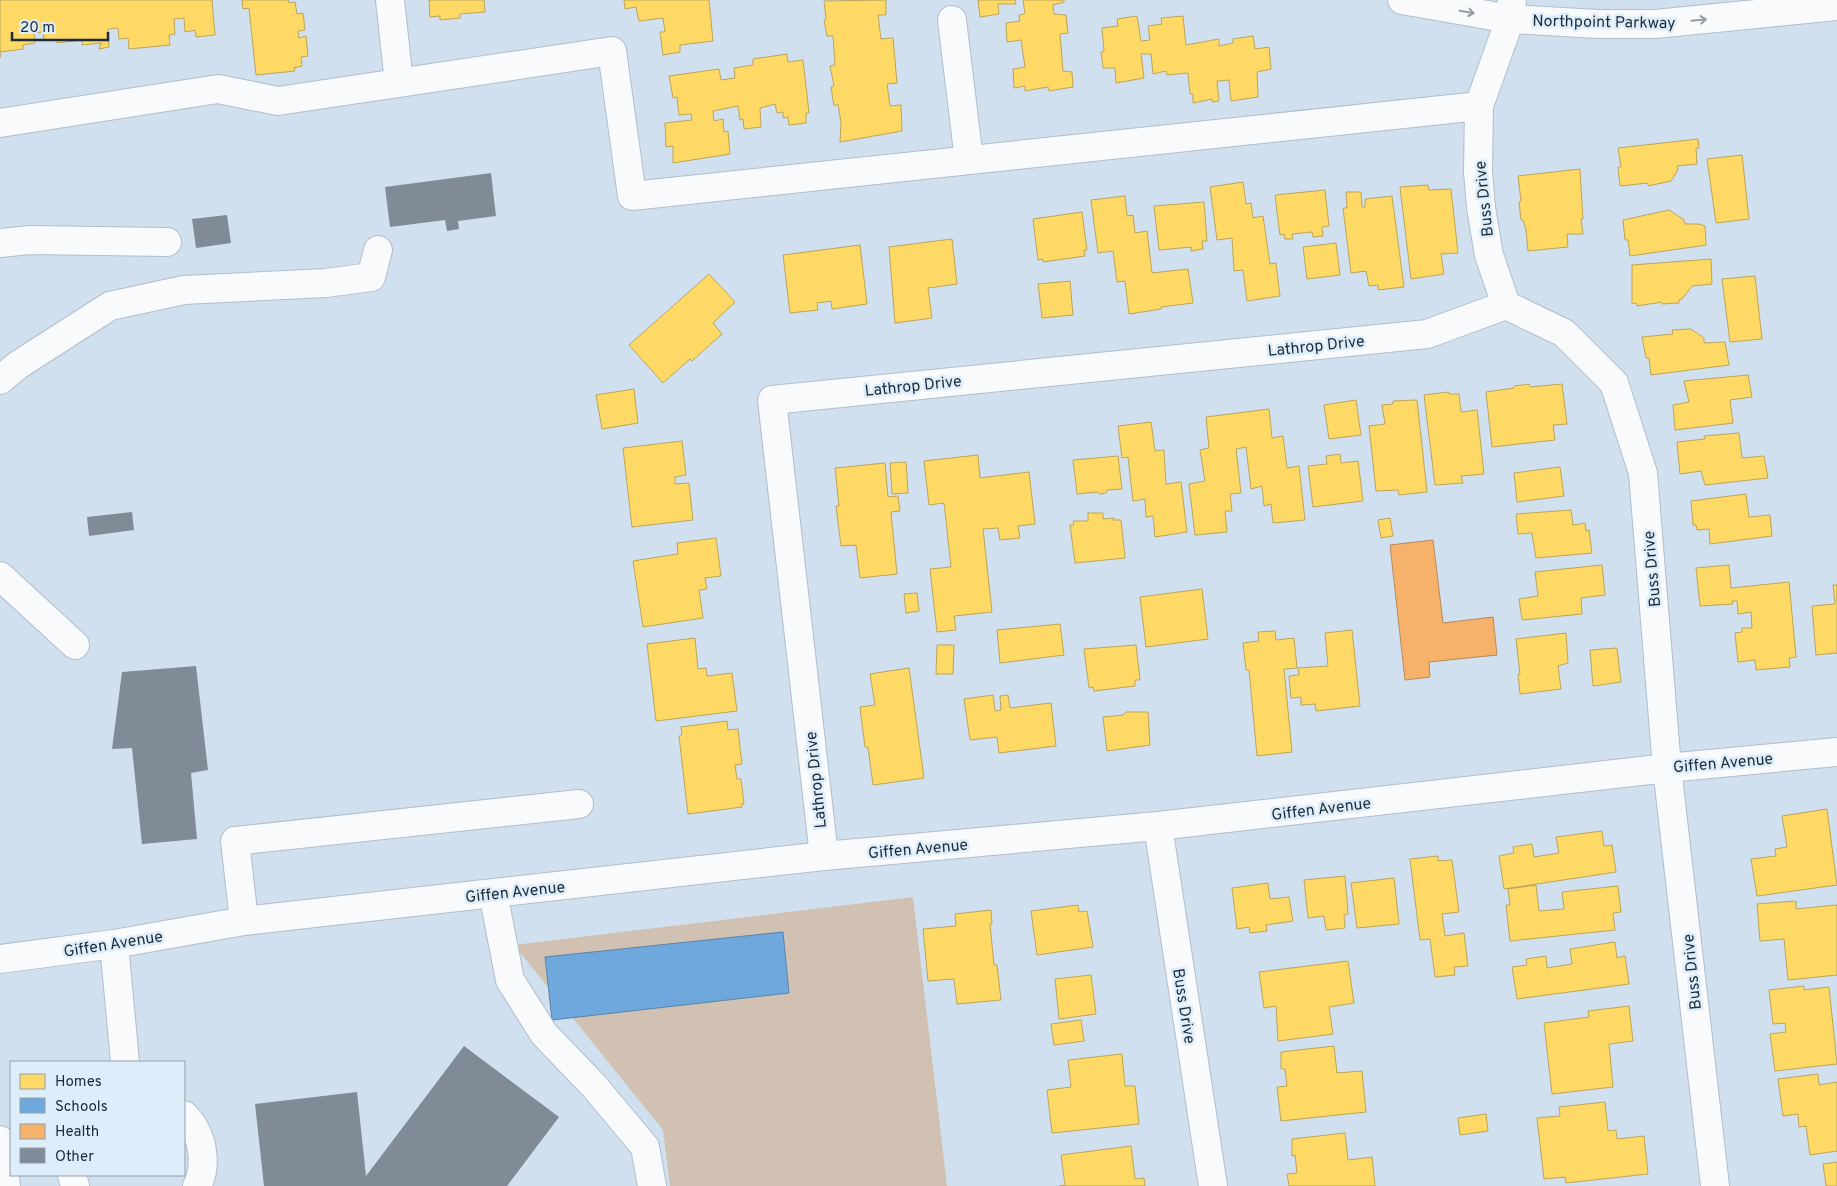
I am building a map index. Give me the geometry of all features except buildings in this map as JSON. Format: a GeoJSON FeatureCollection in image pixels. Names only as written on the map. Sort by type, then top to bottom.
{"type":"FeatureCollection","features":[{"type":"Feature","properties":{"kind":"street"},"geometry":{"type":"LineString","coordinates":[[390,0],[399,83]]}},
{"type":"Feature","properties":{"kind":"street","name":"Northpoint Parkway"},"geometry":{"type":"LineString","coordinates":[[1402,0],[1511,10],[1598,24],[1655,24],[1837,6]]}},
{"type":"Feature","properties":{"kind":"street","name":"Buss Drive"},"geometry":{"type":"LineString","coordinates":[[1511,10],[1478,106],[1478,172],[1481,208],[1489,255],[1506,304],[1564,333],[1614,383],[1643,473],[1668,768],[1715,1186]]}},
{"type":"Feature","properties":{"kind":"street"},"geometry":{"type":"LineString","coordinates":[[952,20],[969,160]]}},
{"type":"Feature","properties":{"kind":"street"},"geometry":{"type":"LineString","coordinates":[[0,123],[218,89],[278,101],[612,51],[632,196],[1478,106]]}},
{"type":"Feature","properties":{"kind":"street"},"geometry":{"type":"LineString","coordinates":[[0,243],[30,240],[167,242]]}},
{"type":"Feature","properties":{"kind":"street"},"geometry":{"type":"LineString","coordinates":[[0,380],[18,365],[110,306],[184,290],[326,283],[371,277],[378,250]]}},
{"type":"Feature","properties":{"kind":"street","name":"Lathrop Drive"},"geometry":{"type":"LineString","coordinates":[[824,856],[772,400],[1428,334],[1506,304]]}},
{"type":"Feature","properties":{"kind":"street"},"geometry":{"type":"LineString","coordinates":[[0,576],[75,645]]}},
{"type":"Feature","properties":{"kind":"street","name":"Giffen Avenue"},"geometry":{"type":"LineString","coordinates":[[0,959],[114,944],[244,921],[824,856],[1158,826],[1668,768],[1837,752]]}},
{"type":"Feature","properties":{"kind":"street"},"geometry":{"type":"LineString","coordinates":[[244,921],[235,841],[578,804]]}},
{"type":"Feature","properties":{"kind":"street","name":"Buss Drive"},"geometry":{"type":"LineString","coordinates":[[1158,826],[1213,1186]]}},
{"type":"Feature","properties":{"kind":"street"},"geometry":{"type":"LineString","coordinates":[[493,893],[510,980],[544,1034],[594,1086],[646,1147],[652,1186]]}},
{"type":"Feature","properties":{"kind":"street"},"geometry":{"type":"LineString","coordinates":[[114,944],[125,1061]]}},
{"type":"Feature","properties":{"kind":"street"},"geometry":{"type":"LineString","coordinates":[[185,1116],[194,1128],[203,1152],[201,1178],[197,1186]]}},
{"type":"Feature","properties":{"kind":"street"},"geometry":{"type":"LineString","coordinates":[[0,1140],[6,1186]]}},
{"type":"Feature","properties":{"kind":"shaded area"},"geometry":{"type":"Polygon","coordinates":[[[913,897],[947,1186],[670,1186],[663,1130],[514,945],[913,897]]]}}]}
